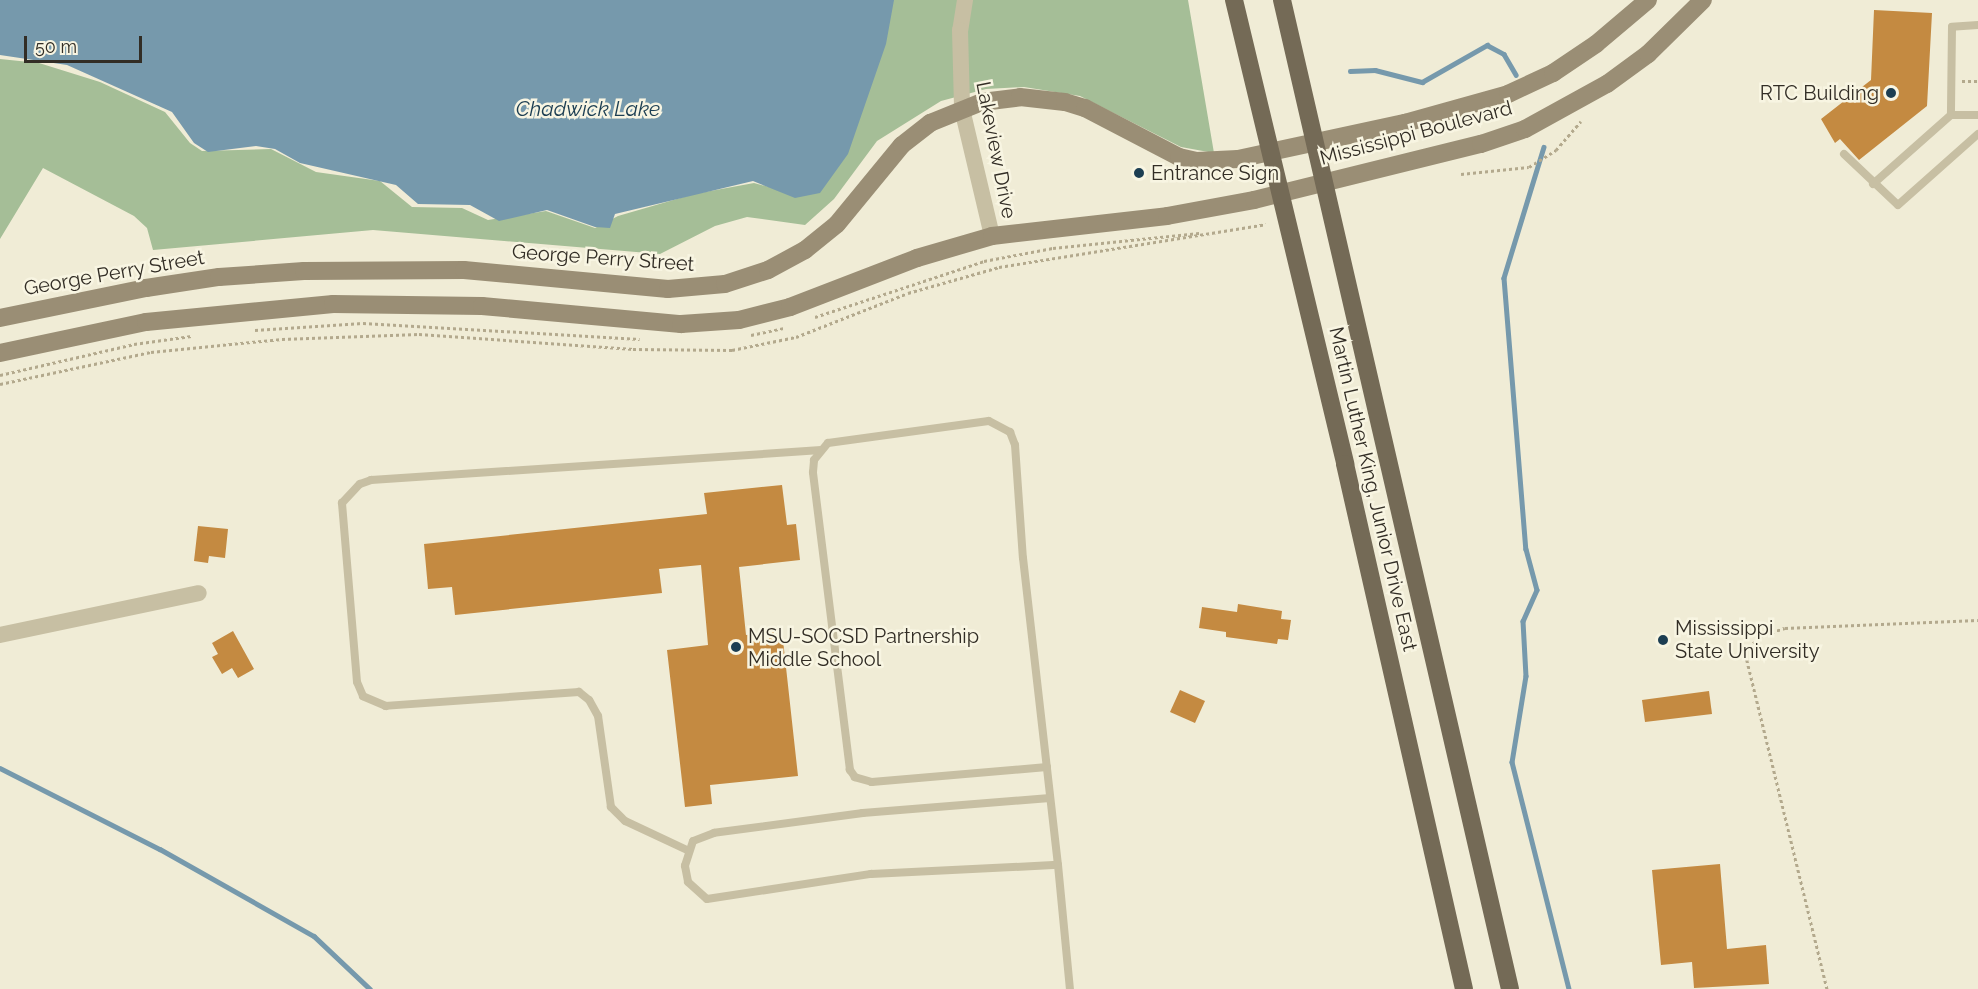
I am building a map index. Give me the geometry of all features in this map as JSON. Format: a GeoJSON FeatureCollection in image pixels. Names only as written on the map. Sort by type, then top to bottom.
{"type":"FeatureCollection","features":[{"type":"Feature","properties":{"kind":"main road","name":"Martin Luther King, Junior Drive East"},"geometry":{"type":"LineString","coordinates":[[1234,0],[1464,989]]}},
{"type":"Feature","properties":{"kind":"main road","name":"Martin Luther King, Junior Drive East"},"geometry":{"type":"LineString","coordinates":[[1282,0],[1510,989]]}},
{"type":"Feature","properties":{"kind":"street","name":"Lakeview Drive"},"geometry":{"type":"LineString","coordinates":[[965,0],[960,40],[962,109],[992,236]]}},
{"type":"Feature","properties":{"kind":"street","name":"Mississippi Boulevard"},"geometry":{"type":"LineString","coordinates":[[1270,154],[1475,106],[1508,94],[1553,73],[1596,44],[1648,0]]}},
{"type":"Feature","properties":{"kind":"street","name":"Mississippi Boulevard"},"geometry":{"type":"LineString","coordinates":[[1280,194],[1323,181],[1443,154],[1525,129],[1607,84],[1648,54],[1703,0]]}},
{"type":"Feature","properties":{"kind":"street","name":"George Perry Street"},"geometry":{"type":"LineString","coordinates":[[0,316],[156,286],[304,271],[464,270],[668,289],[725,284],[768,270],[821,239],[851,209],[902,145],[930,123],[962,109],[1003,98],[1038,97],[1085,108],[1179,157],[1217,162],[1270,154]]}},
{"type":"Feature","properties":{"kind":"street"},"geometry":{"type":"LineString","coordinates":[[0,353],[146,322],[333,304],[482,306],[681,324],[729,321],[790,307],[917,258],[992,236],[1167,216],[1280,194]]}},
{"type":"Feature","properties":{"kind":"street"},"geometry":{"type":"LineString","coordinates":[[0,635],[199,593]]}},
{"type":"Feature","properties":{"kind":"lane"},"geometry":{"type":"LineString","coordinates":[[1951,115],[1952,27],[1978,25]]}},
{"type":"Feature","properties":{"kind":"lane"},"geometry":{"type":"LineString","coordinates":[[1873,184],[1951,115],[1978,115]]}},
{"type":"Feature","properties":{"kind":"lane"},"geometry":{"type":"LineString","coordinates":[[1844,154],[1898,206],[1978,134]]}},
{"type":"Feature","properties":{"kind":"lane"},"geometry":{"type":"LineString","coordinates":[[1047,767],[872,782],[855,777],[850,770],[813,472],[814,460],[828,444],[989,421],[1000,423],[1010,432],[1015,445],[1023,558],[1047,767],[1050,798],[1058,865],[1070,989]]}},
{"type":"Feature","properties":{"kind":"lane"},"geometry":{"type":"LineString","coordinates":[[687,850],[625,821],[611,807],[598,716],[589,700],[579,692],[386,706],[363,696],[357,682],[342,503],[360,484],[370,480],[821,450]]}},
{"type":"Feature","properties":{"kind":"lane"},"geometry":{"type":"LineString","coordinates":[[1050,798],[863,813],[714,833],[693,841],[687,850],[688,882],[707,899],[871,874],[1058,865]]}},
{"type":"Feature","properties":{"kind":"path"},"geometry":{"type":"LineString","coordinates":[[1461,174],[1529,167],[1562,144],[1581,121]]}},
{"type":"Feature","properties":{"kind":"path"},"geometry":{"type":"LineString","coordinates":[[1827,989],[1744,652],[1760,636],[1785,628],[1978,620]]}},
{"type":"Feature","properties":{"kind":"green space"},"geometry":{"type":"Polygon","coordinates":[[[891,0],[1188,0],[1214,153],[1181,147],[1080,96],[1024,87],[986,89],[941,101],[877,141],[834,199],[805,225],[747,217],[715,226],[660,254],[373,230],[153,250],[147,228],[134,216],[43,168],[0,239],[0,59],[39,63],[100,82],[165,112],[190,143],[202,151],[271,149],[316,172],[380,181],[412,207],[462,208],[488,220],[546,211],[595,228],[618,216],[694,194],[754,183],[773,188],[891,0]]]}},
{"type":"Feature","properties":{"kind":"water","name":"Chadwick Lake"},"geometry":{"type":"Polygon","coordinates":[[[0,0],[894,0],[886,44],[848,154],[820,193],[795,198],[753,181],[615,214],[610,228],[595,227],[547,210],[499,221],[470,205],[418,204],[396,185],[300,163],[275,149],[256,146],[208,152],[194,143],[172,112],[67,65],[0,55],[0,0]]]}},
{"type":"Feature","properties":{"kind":"building","name":"RTC Building"},"geometry":{"type":"Polygon","coordinates":[[[1874,10],[1932,13],[1927,106],[1859,160],[1840,139],[1835,143],[1821,119],[1871,80],[1874,10]]]}},
{"type":"Feature","properties":{"kind":"building","name":"MSU-SOCSD Partnership Middle School"},"geometry":{"type":"Polygon","coordinates":[[[782,485],[787,525],[796,524],[800,560],[739,567],[746,635],[782,631],[798,776],[710,785],[712,804],[685,807],[667,650],[708,645],[701,565],[659,569],[662,593],[455,615],[452,587],[428,589],[424,544],[707,514],[704,493],[782,485]]]}},
{"type":"Feature","properties":{"kind":"building"},"geometry":{"type":"Polygon","coordinates":[[[198,526],[228,529],[225,558],[209,556],[208,563],[194,561],[198,526]]]}},
{"type":"Feature","properties":{"kind":"building"},"geometry":{"type":"Polygon","coordinates":[[[1238,604],[1282,611],[1281,619],[1291,620],[1288,640],[1278,639],[1277,644],[1226,637],[1226,632],[1199,628],[1202,607],[1237,612],[1238,604]]]}},
{"type":"Feature","properties":{"kind":"building"},"geometry":{"type":"Polygon","coordinates":[[[233,631],[254,669],[238,678],[232,668],[222,674],[212,657],[218,654],[212,643],[233,631]]]}},
{"type":"Feature","properties":{"kind":"building"},"geometry":{"type":"Polygon","coordinates":[[[1180,690],[1205,701],[1195,723],[1170,712],[1180,690]]]}},
{"type":"Feature","properties":{"kind":"building"},"geometry":{"type":"Polygon","coordinates":[[[1709,691],[1712,714],[1645,722],[1642,700],[1709,691]]]}},
{"type":"Feature","properties":{"kind":"building"},"geometry":{"type":"Polygon","coordinates":[[[1720,864],[1727,949],[1766,945],[1769,984],[1694,988],[1692,962],[1661,965],[1652,870],[1720,864]]]}},
{"type":"Feature","properties":{"kind":"waterway"},"geometry":{"type":"LineString","coordinates":[[1350,71],[1375,70],[1422,82],[1487,45],[1504,54],[1516,75]]}},
{"type":"Feature","properties":{"kind":"waterway"},"geometry":{"type":"LineString","coordinates":[[1544,147],[1504,278],[1526,549],[1537,590],[1523,621],[1526,676],[1512,762],[1569,989]]}},
{"type":"Feature","properties":{"kind":"waterway"},"geometry":{"type":"LineString","coordinates":[[0,768],[160,849],[314,936],[370,989]]}},
{"type":"Feature","properties":{"kind":"place","name":"RTC Building"},"geometry":{"type":"Point","coordinates":[1891,93]}},
{"type":"Feature","properties":{"kind":"place","name":"Entrance Sign"},"geometry":{"type":"Point","coordinates":[1139,173]}},
{"type":"Feature","properties":{"kind":"place","name":"Mississippi State University"},"geometry":{"type":"Point","coordinates":[1663,640]}},
{"type":"Feature","properties":{"kind":"place","name":"MSU-SOCSD Partnership Middle School"},"geometry":{"type":"Point","coordinates":[736,647]}}]}
